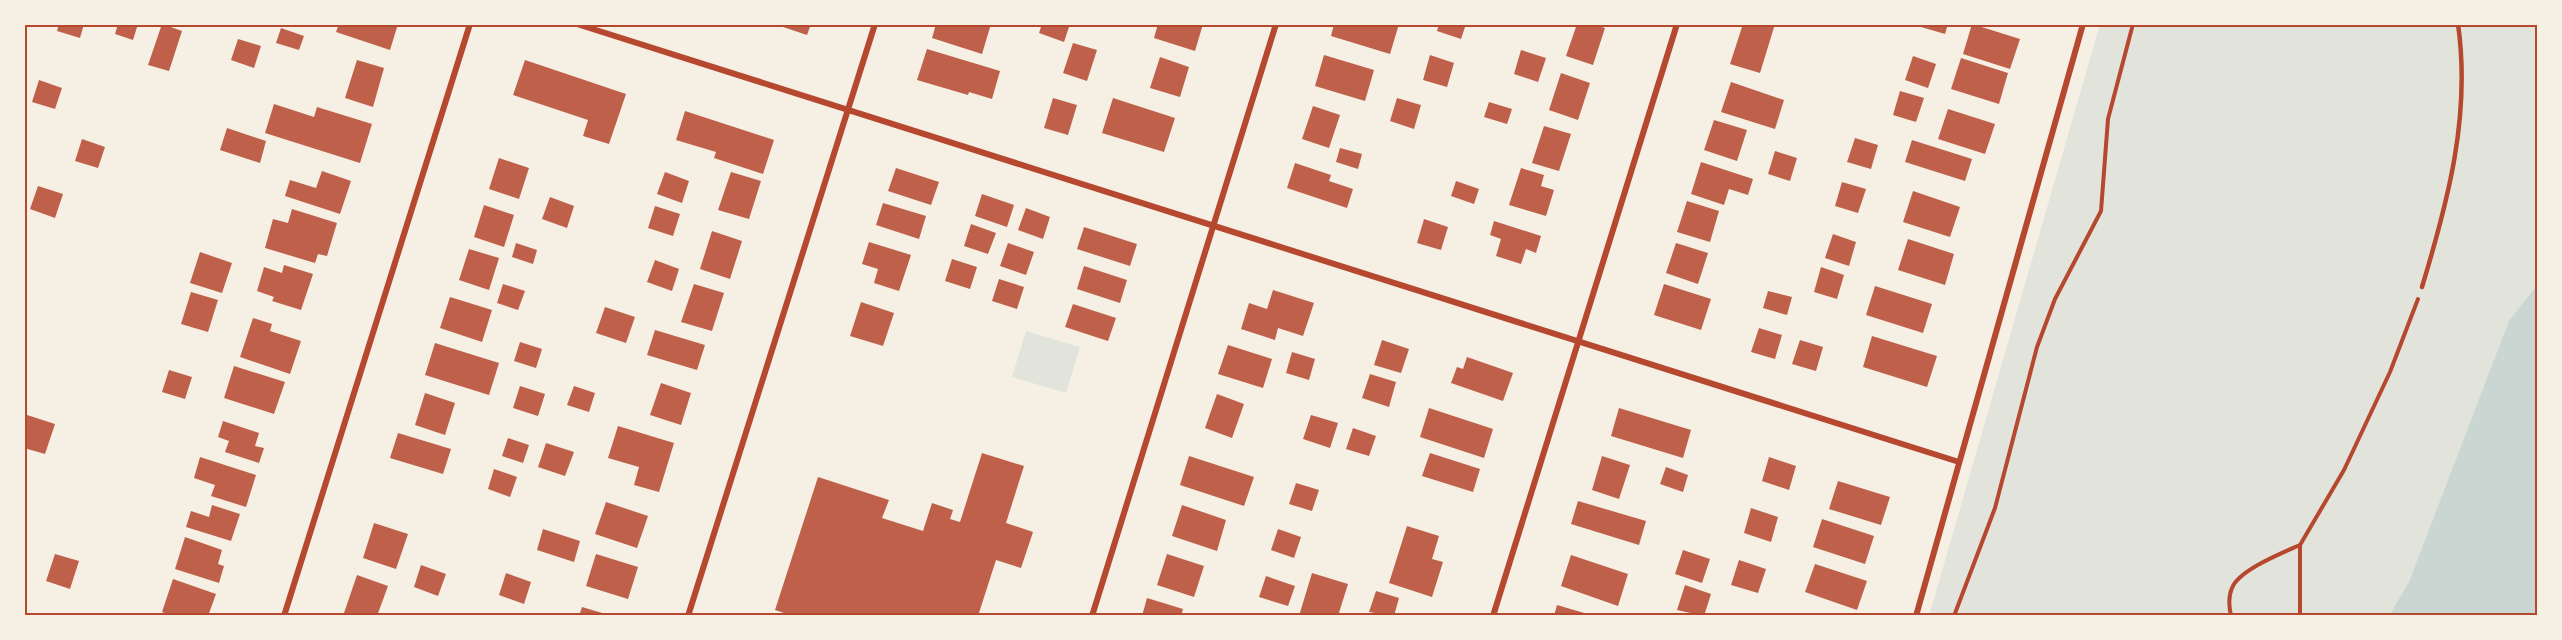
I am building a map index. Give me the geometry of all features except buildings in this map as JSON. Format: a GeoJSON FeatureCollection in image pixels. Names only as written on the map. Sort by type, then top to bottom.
{"type":"FeatureCollection","features":[{"type":"Feature","properties":{"kind":"street"},"geometry":{"type":"LineString","coordinates":[[284,616],[470,24]]}},
{"type":"Feature","properties":{"kind":"street"},"geometry":{"type":"LineString","coordinates":[[577,24],[1959,462]]}},
{"type":"Feature","properties":{"kind":"street"},"geometry":{"type":"LineString","coordinates":[[688,616],[875,24]]}},
{"type":"Feature","properties":{"kind":"street"},"geometry":{"type":"LineString","coordinates":[[1092,616],[1276,24]]}},
{"type":"Feature","properties":{"kind":"street"},"geometry":{"type":"LineString","coordinates":[[1493,616],[1677,24]]}},
{"type":"Feature","properties":{"kind":"street"},"geometry":{"type":"LineString","coordinates":[[1916,616],[2083,24]]}},
{"type":"Feature","properties":{"kind":"lane"},"geometry":{"type":"LineString","coordinates":[[2422,287],[2443,219],[2456,159],[2463,64],[2458,24]]}},
{"type":"Feature","properties":{"kind":"path"},"geometry":{"type":"LineString","coordinates":[[1954,616],[1995,508],[2037,347],[2055,299],[2101,211],[2108,118],[2133,24]]}},
{"type":"Feature","properties":{"kind":"path"},"geometry":{"type":"LineString","coordinates":[[2300,616],[2300,545],[2344,470],[2381,392],[2422,287]]}},
{"type":"Feature","properties":{"kind":"path"},"geometry":{"type":"LineString","coordinates":[[2231,616],[2229,600],[2232,587],[2241,576],[2300,545]]}},
{"type":"Feature","properties":{"kind":"shaded area"},"geometry":{"type":"Polygon","coordinates":[[[2100,24],[2538,24],[2538,616],[1929,616],[2100,24]]]}},
{"type":"Feature","properties":{"kind":"shaded area"},"geometry":{"type":"Polygon","coordinates":[[[2538,284],[2538,616],[2389,616],[2409,582],[2509,321],[2538,284]]]}},
{"type":"Feature","properties":{"kind":"shaded area"},"geometry":{"type":"Polygon","coordinates":[[[1026,331],[1080,347],[1066,393],[1012,377],[1026,331]]]}}]}
